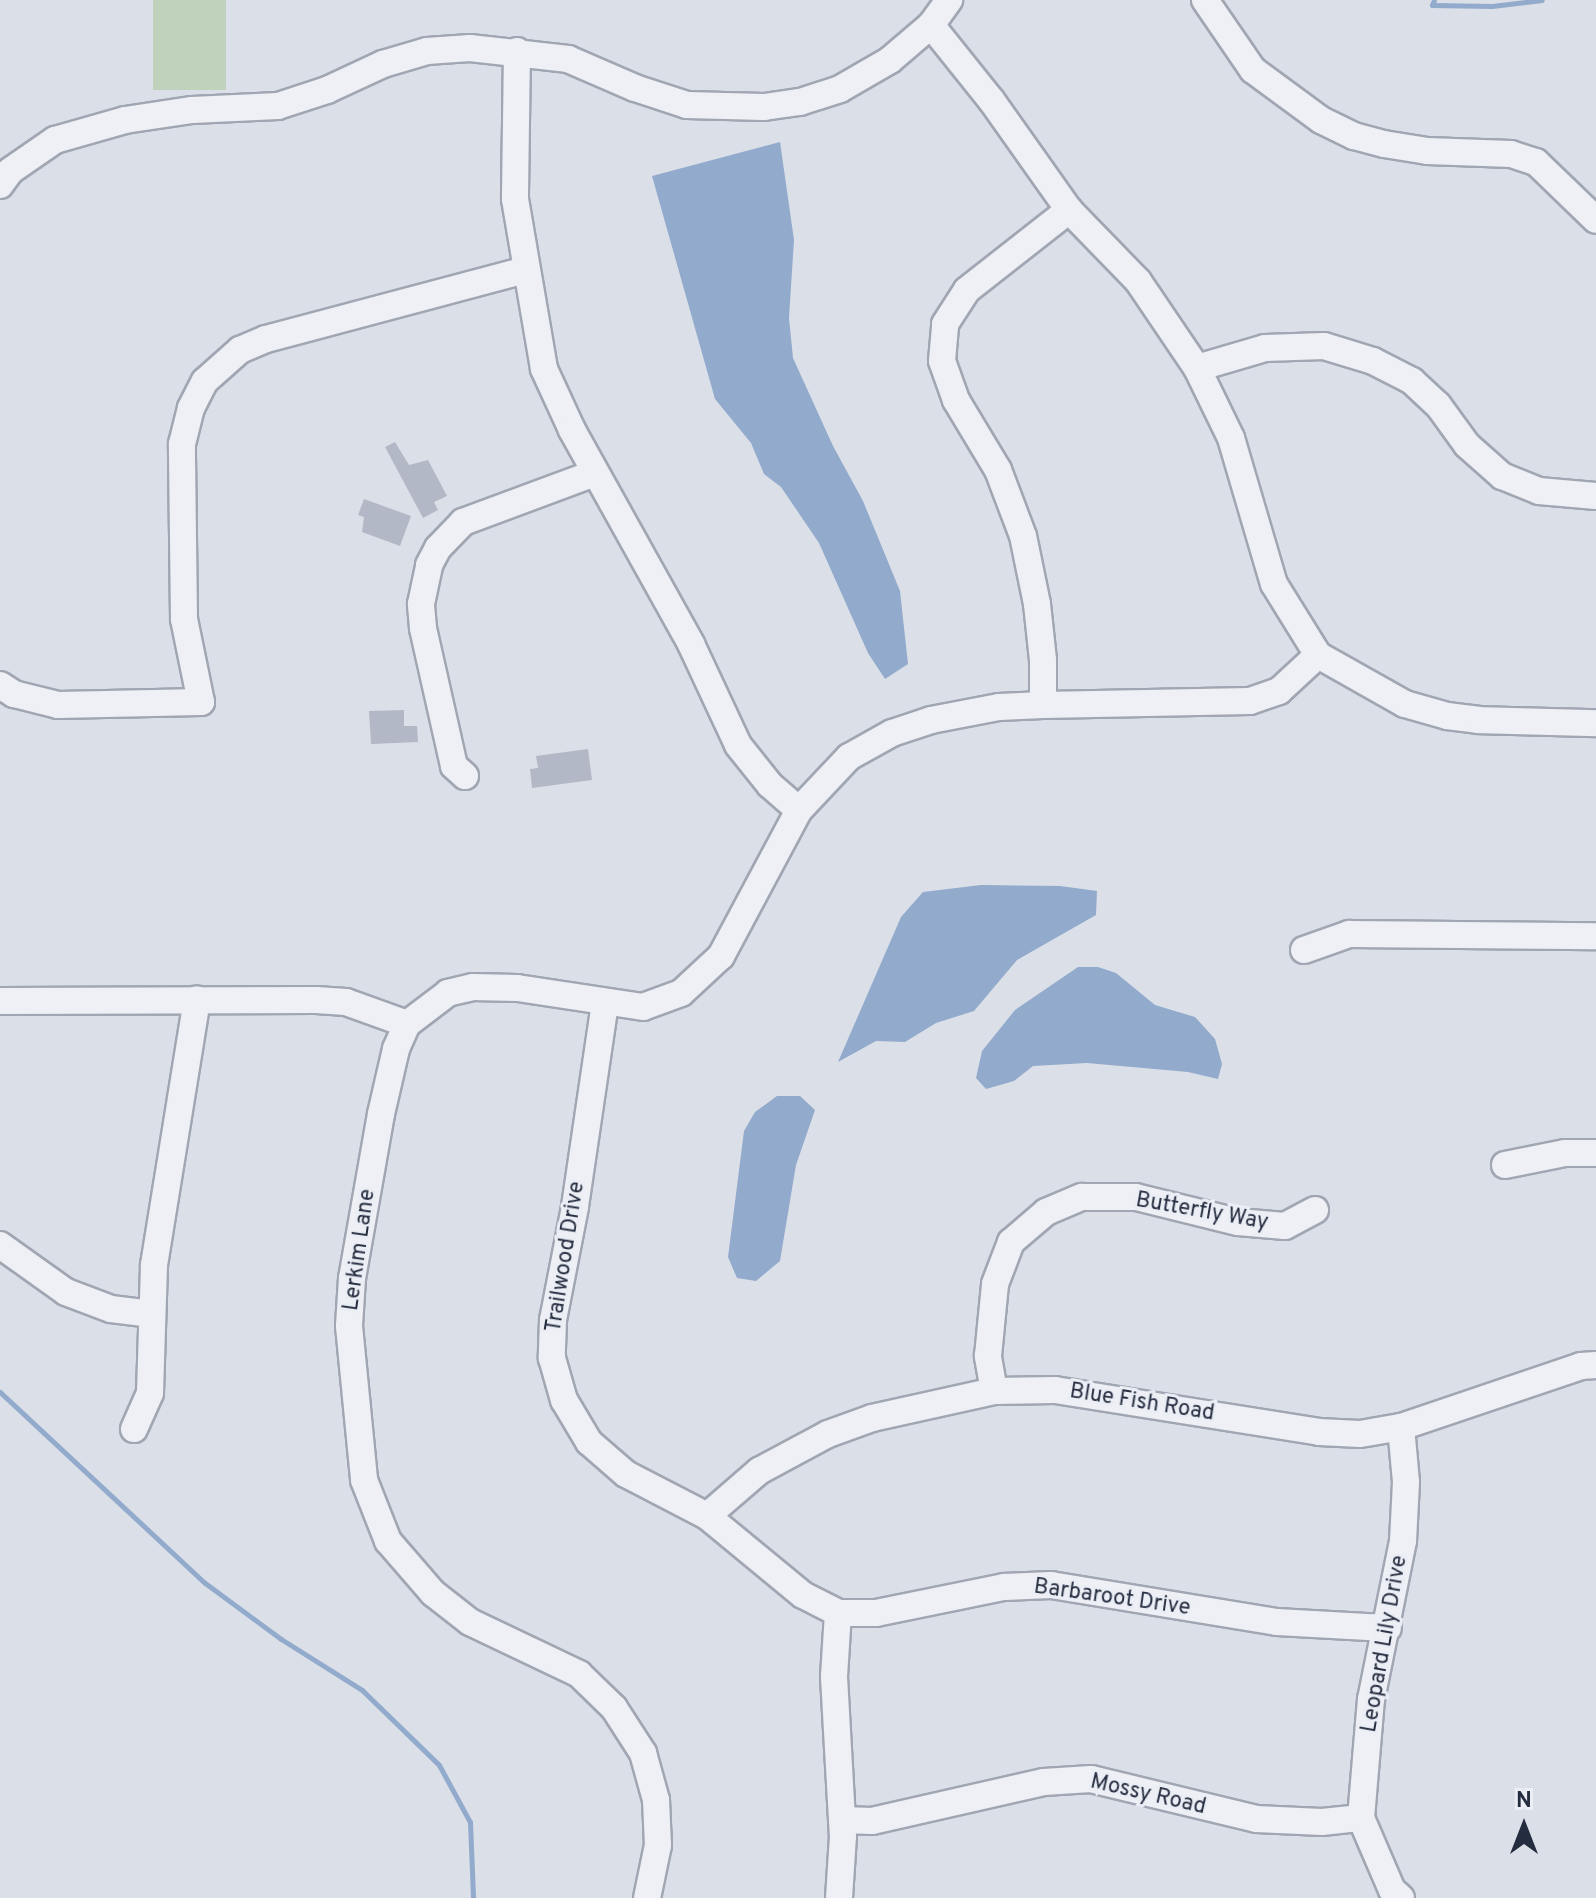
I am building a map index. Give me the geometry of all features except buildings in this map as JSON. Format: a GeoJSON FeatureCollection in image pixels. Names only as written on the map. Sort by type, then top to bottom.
{"type":"FeatureCollection","features":[{"type":"Feature","properties":{"kind":"street"},"geometry":{"type":"LineString","coordinates":[[3,172],[55,140],[125,120],[192,110],[278,106],[327,90],[383,64],[427,51],[470,48],[568,59],[635,88],[687,105],[764,107],[800,102],[840,89],[890,60],[931,25],[949,0]]}},
{"type":"Feature","properties":{"kind":"street"},"geometry":{"type":"LineString","coordinates":[[1205,0],[1253,70],[1321,120],[1354,136],[1384,144],[1427,151],[1511,154],[1536,162],[1596,220]]}},
{"type":"Feature","properties":{"kind":"street"},"geometry":{"type":"LineString","coordinates":[[931,25],[991,100],[1069,210],[1138,281],[1197,368],[1231,438],[1274,584],[1318,655],[1405,704],[1447,716],[1478,720],[1596,723]]}},
{"type":"Feature","properties":{"kind":"street"},"geometry":{"type":"LineString","coordinates":[[517,51],[515,185],[544,369],[572,430],[691,644],[738,745],[770,785],[799,810]]}},
{"type":"Feature","properties":{"kind":"street"},"geometry":{"type":"LineString","coordinates":[[1043,705],[1043,660],[1037,604],[1023,536],[998,470],[956,400],[942,361],[945,324],[967,290],[1069,210]]}},
{"type":"Feature","properties":{"kind":"street"},"geometry":{"type":"LineString","coordinates":[[0,685],[14,694],[58,705],[201,702],[184,619],[182,444],[191,408],[205,381],[240,350],[266,339],[526,270]]}},
{"type":"Feature","properties":{"kind":"street"},"geometry":{"type":"LineString","coordinates":[[1197,368],[1265,348],[1324,346],[1373,361],[1412,381],[1438,405],[1467,445],[1502,476],[1539,491],[1596,496]]}},
{"type":"Feature","properties":{"kind":"street"},"geometry":{"type":"LineString","coordinates":[[465,776],[454,766],[423,628],[423,582],[429,565],[438,548],[463,522],[595,473]]}},
{"type":"Feature","properties":{"kind":"street"},"geometry":{"type":"LineString","coordinates":[[0,1001],[197,999],[346,1002],[407,1024],[448,993],[473,987],[517,988],[643,1007],[665,1002],[700,978],[721,956],[799,810],[849,757],[892,733],[931,720],[999,707],[1250,701],[1279,691],[1318,655]]}},
{"type":"Feature","properties":{"kind":"street"},"geometry":{"type":"LineString","coordinates":[[1304,950],[1349,934],[1596,936]]}},
{"type":"Feature","properties":{"kind":"street"},"geometry":{"type":"LineString","coordinates":[[134,1429],[150,1393],[154,1265],[197,999]]}},
{"type":"Feature","properties":{"kind":"street","name":"Trailwood Drive"},"geometry":{"type":"LineString","coordinates":[[605,1003],[575,1207],[553,1320],[552,1358],[564,1400],[589,1442],[626,1474],[707,1516],[803,1595],[838,1613]]}},
{"type":"Feature","properties":{"kind":"street","name":"Lerkim Lane"},"geometry":{"type":"LineString","coordinates":[[407,1024],[396,1049],[381,1114],[352,1278],[349,1326],[364,1480],[388,1541],[433,1593],[470,1622],[579,1674],[614,1708],[643,1753],[656,1800],[658,1845],[647,1898]]}},
{"type":"Feature","properties":{"kind":"street"},"geometry":{"type":"LineString","coordinates":[[1505,1165],[1565,1153],[1596,1153]]}},
{"type":"Feature","properties":{"kind":"street","name":"Butterfly Way"},"geometry":{"type":"LineString","coordinates":[[994,1391],[988,1356],[995,1284],[1011,1242],[1046,1212],[1082,1197],[1136,1197],[1238,1222],[1285,1226],[1315,1210]]}},
{"type":"Feature","properties":{"kind":"street"},"geometry":{"type":"LineString","coordinates":[[0,1245],[66,1292],[111,1309],[152,1314]]}},
{"type":"Feature","properties":{"kind":"street","name":"Blue Fish Road"},"geometry":{"type":"LineString","coordinates":[[707,1516],[759,1471],[828,1434],[872,1418],[994,1391],[1055,1390],[1319,1432],[1360,1434],[1401,1427],[1581,1366],[1596,1365]]}},
{"type":"Feature","properties":{"kind":"street","name":"Leopard Lily Drive"},"geometry":{"type":"LineString","coordinates":[[1401,1427],[1406,1482],[1403,1541],[1388,1628],[1371,1699],[1361,1818],[1392,1890],[1401,1898]]}},
{"type":"Feature","properties":{"kind":"street","name":"Barbaroot Drive"},"geometry":{"type":"LineString","coordinates":[[838,1613],[876,1613],[1004,1587],[1051,1585],[1277,1622],[1388,1628]]}},
{"type":"Feature","properties":{"kind":"street"},"geometry":{"type":"LineString","coordinates":[[838,1613],[834,1677],[842,1820],[839,1898]]}},
{"type":"Feature","properties":{"kind":"street","name":"Mossy Road"},"geometry":{"type":"LineString","coordinates":[[842,1820],[872,1821],[1044,1782],[1091,1779],[1256,1819],[1322,1822],[1361,1818]]}},
{"type":"Feature","properties":{"kind":"green space"},"geometry":{"type":"Polygon","coordinates":[[[153,0],[226,0],[226,90],[153,90],[153,0]]]}},
{"type":"Feature","properties":{"kind":"water"},"geometry":{"type":"Polygon","coordinates":[[[780,142],[794,240],[789,318],[793,358],[833,446],[863,501],[900,591],[908,664],[885,679],[868,653],[819,543],[781,487],[764,474],[751,443],[715,399],[652,176],[780,142]]]}},
{"type":"Feature","properties":{"kind":"water"},"geometry":{"type":"Polygon","coordinates":[[[981,885],[1060,886],[1097,891],[1096,915],[1017,960],[974,1011],[936,1023],[905,1042],[876,1041],[838,1062],[901,917],[923,892],[981,885]]]}},
{"type":"Feature","properties":{"kind":"water"},"geometry":{"type":"Polygon","coordinates":[[[1078,967],[1098,967],[1116,973],[1155,1005],[1195,1017],[1215,1039],[1222,1064],[1218,1079],[1188,1072],[1087,1063],[1033,1066],[1014,1081],[986,1089],[976,1078],[982,1051],[1015,1010],[1078,967]]]}},
{"type":"Feature","properties":{"kind":"water"},"geometry":{"type":"Polygon","coordinates":[[[777,1096],[800,1096],[815,1110],[796,1165],[780,1261],[756,1281],[737,1278],[728,1257],[744,1131],[755,1112],[777,1096]]]}},
{"type":"Feature","properties":{"kind":"waterway"},"geometry":{"type":"LineString","coordinates":[[1434,0],[1432,5],[1492,6],[1542,0]]}},
{"type":"Feature","properties":{"kind":"waterway"},"geometry":{"type":"LineString","coordinates":[[0,1392],[205,1583],[281,1639],[362,1690],[439,1765],[470,1822],[473,1898]]}}]}
